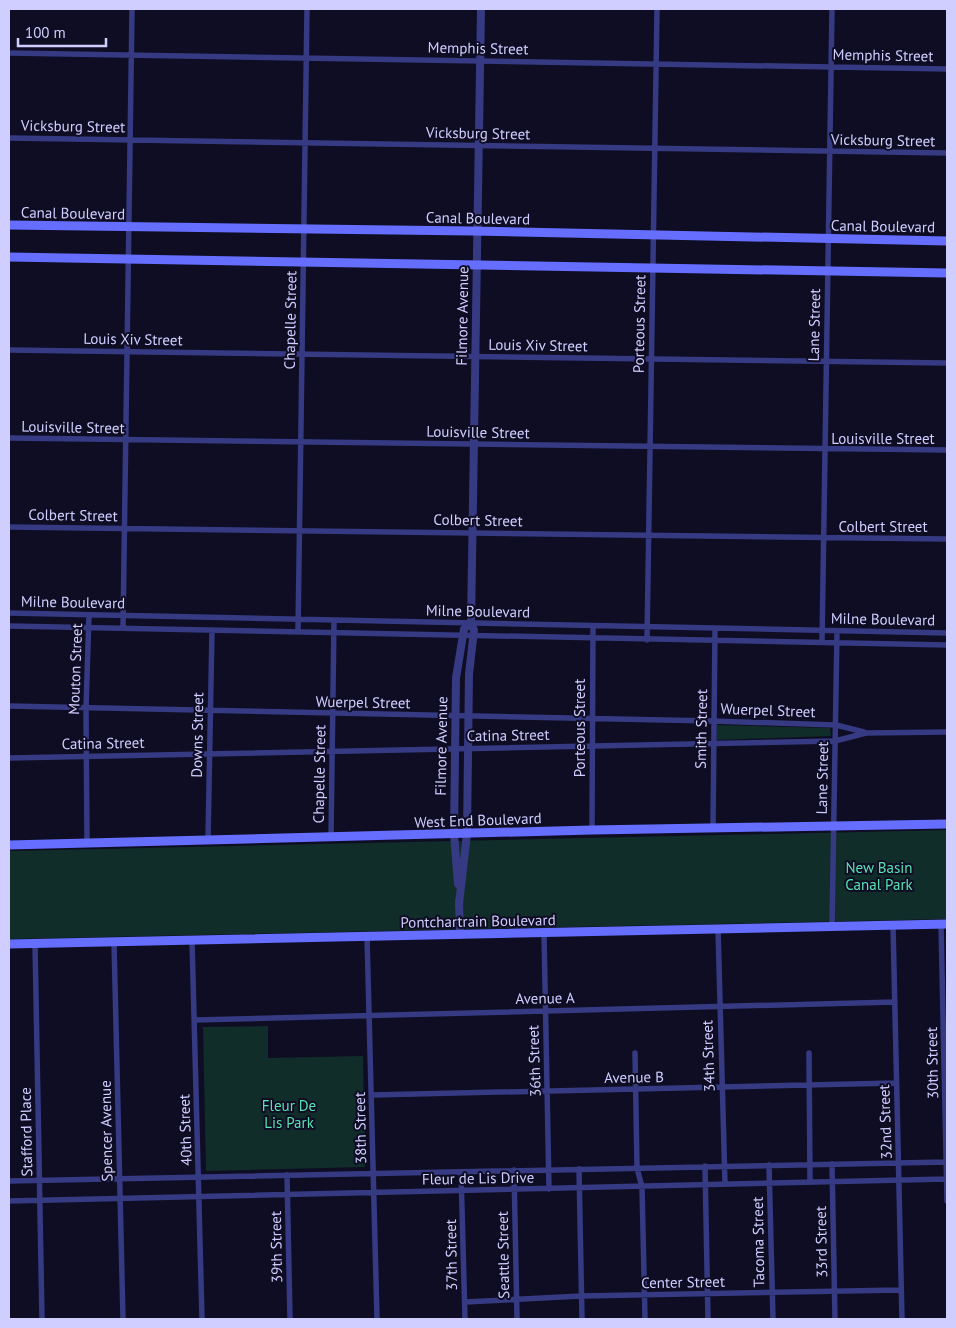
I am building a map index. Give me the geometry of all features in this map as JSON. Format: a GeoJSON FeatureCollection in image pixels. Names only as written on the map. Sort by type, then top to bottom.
{"type":"FeatureCollection","features":[{"type":"Feature","properties":{"kind":"main road","name":"Canal Boulevard"},"geometry":{"type":"LineString","coordinates":[[9,226],[477,231],[947,241]]}},
{"type":"Feature","properties":{"kind":"main road"},"geometry":{"type":"LineString","coordinates":[[9,256],[947,273]]}},
{"type":"Feature","properties":{"kind":"main road","name":"West End Boulevard"},"geometry":{"type":"LineString","coordinates":[[9,845],[592,830],[947,824]]}},
{"type":"Feature","properties":{"kind":"main road","name":"Pontchartrain Boulevard"},"geometry":{"type":"LineString","coordinates":[[9,944],[944,924]]}},
{"type":"Feature","properties":{"kind":"street"},"geometry":{"type":"LineString","coordinates":[[123,628],[132,9]]}},
{"type":"Feature","properties":{"kind":"street","name":"Chapelle Street"},"geometry":{"type":"LineString","coordinates":[[298,632],[307,9]]}},
{"type":"Feature","properties":{"kind":"street","name":"Filmore Avenue"},"geometry":{"type":"LineString","coordinates":[[459,904],[466,834],[469,674],[474,635],[471,623],[474,532],[481,9]]}},
{"type":"Feature","properties":{"kind":"street","name":"Porteous Street"},"geometry":{"type":"LineString","coordinates":[[647,640],[657,9]]}},
{"type":"Feature","properties":{"kind":"street","name":"Lane Street"},"geometry":{"type":"LineString","coordinates":[[822,642],[832,9]]}},
{"type":"Feature","properties":{"kind":"street","name":"Memphis Street"},"geometry":{"type":"LineString","coordinates":[[9,53],[947,69]]}},
{"type":"Feature","properties":{"kind":"street","name":"Vicksburg Street"},"geometry":{"type":"LineString","coordinates":[[9,138],[947,153]]}},
{"type":"Feature","properties":{"kind":"street","name":"Louis Xiv Street"},"geometry":{"type":"LineString","coordinates":[[9,350],[947,363]]}},
{"type":"Feature","properties":{"kind":"street","name":"Louisville Street"},"geometry":{"type":"LineString","coordinates":[[9,438],[825,450],[947,450]]}},
{"type":"Feature","properties":{"kind":"street","name":"Colbert Street"},"geometry":{"type":"LineString","coordinates":[[9,527],[649,534],[947,540]]}},
{"type":"Feature","properties":{"kind":"street","name":"Milne Boulevard"},"geometry":{"type":"LineString","coordinates":[[9,613],[947,633]]}},
{"type":"Feature","properties":{"kind":"street","name":"Mouton Street"},"geometry":{"type":"LineString","coordinates":[[87,843],[86,708],[89,615]]}},
{"type":"Feature","properties":{"kind":"street","name":"Chapelle Street"},"geometry":{"type":"LineString","coordinates":[[331,838],[334,620]]}},
{"type":"Feature","properties":{"kind":"street","name":"Filmore Avenue"},"geometry":{"type":"LineString","coordinates":[[460,935],[454,834],[456,678],[462,635],[464,629],[471,623]]}},
{"type":"Feature","properties":{"kind":"street","name":"Milne Boulevard"},"geometry":{"type":"LineString","coordinates":[[9,626],[947,645]]}},
{"type":"Feature","properties":{"kind":"street","name":"Porteous Street"},"geometry":{"type":"LineString","coordinates":[[592,830],[591,718],[593,626]]}},
{"type":"Feature","properties":{"kind":"street","name":"Smith Street"},"geometry":{"type":"LineString","coordinates":[[713,829],[715,628]]}},
{"type":"Feature","properties":{"kind":"street","name":"Downs Street"},"geometry":{"type":"LineString","coordinates":[[208,840],[212,630]]}},
{"type":"Feature","properties":{"kind":"street","name":"Lane Street"},"geometry":{"type":"LineString","coordinates":[[832,926],[837,631]]}},
{"type":"Feature","properties":{"kind":"street","name":"Wuerpel Street"},"geometry":{"type":"LineString","coordinates":[[9,706],[210,712],[713,721],[836,725],[866,733]]}},
{"type":"Feature","properties":{"kind":"street","name":"Catina Street"},"geometry":{"type":"LineString","coordinates":[[9,758],[835,741],[866,733],[947,732]]}},
{"type":"Feature","properties":{"kind":"street","name":"30th Street"},"geometry":{"type":"LineString","coordinates":[[944,924],[947,1201]]}},
{"type":"Feature","properties":{"kind":"street","name":"32nd Street"},"geometry":{"type":"LineString","coordinates":[[893,925],[902,1319]]}},
{"type":"Feature","properties":{"kind":"street","name":"34th Street"},"geometry":{"type":"LineString","coordinates":[[718,928],[725,1184]]}},
{"type":"Feature","properties":{"kind":"street","name":"36th Street"},"geometry":{"type":"LineString","coordinates":[[544,933],[549,1189]]}},
{"type":"Feature","properties":{"kind":"street","name":"38th Street"},"geometry":{"type":"LineString","coordinates":[[367,936],[377,1319]]}},
{"type":"Feature","properties":{"kind":"street","name":"40th Street"},"geometry":{"type":"LineString","coordinates":[[192,940],[202,1319]]}},
{"type":"Feature","properties":{"kind":"street","name":"Spencer Avenue"},"geometry":{"type":"LineString","coordinates":[[114,942],[123,1319]]}},
{"type":"Feature","properties":{"kind":"street","name":"Stafford Place"},"geometry":{"type":"LineString","coordinates":[[35,943],[42,1319]]}},
{"type":"Feature","properties":{"kind":"street","name":"Avenue A"},"geometry":{"type":"LineString","coordinates":[[195,1020],[895,1002]]}},
{"type":"Feature","properties":{"kind":"street"},"geometry":{"type":"LineString","coordinates":[[634,1052],[637,1168],[642,1186],[644,1319]]}},
{"type":"Feature","properties":{"kind":"street"},"geometry":{"type":"LineString","coordinates":[[809,1053],[810,1182]]}},
{"type":"Feature","properties":{"kind":"street","name":"Avenue B"},"geometry":{"type":"LineString","coordinates":[[372,1094],[896,1083]]}},
{"type":"Feature","properties":{"kind":"street","name":"Fleur de Lis Drive"},"geometry":{"type":"LineString","coordinates":[[9,1181],[947,1162]]}},
{"type":"Feature","properties":{"kind":"street","name":"33rd Street"},"geometry":{"type":"LineString","coordinates":[[832,1164],[835,1319]]}},
{"type":"Feature","properties":{"kind":"street","name":"Tacoma Street"},"geometry":{"type":"LineString","coordinates":[[769,1165],[773,1319]]}},
{"type":"Feature","properties":{"kind":"street"},"geometry":{"type":"LineString","coordinates":[[705,1166],[708,1319]]}},
{"type":"Feature","properties":{"kind":"street"},"geometry":{"type":"LineString","coordinates":[[579,1169],[582,1319]]}},
{"type":"Feature","properties":{"kind":"street","name":"Seattle Street"},"geometry":{"type":"LineString","coordinates":[[514,1170],[517,1319]]}},
{"type":"Feature","properties":{"kind":"street","name":"37th Street"},"geometry":{"type":"LineString","coordinates":[[461,1172],[465,1319]]}},
{"type":"Feature","properties":{"kind":"street","name":"39th Street"},"geometry":{"type":"LineString","coordinates":[[287,1175],[290,1319]]}},
{"type":"Feature","properties":{"kind":"street","name":"Fleur de Lis Drive"},"geometry":{"type":"LineString","coordinates":[[9,1201],[947,1179]]}},
{"type":"Feature","properties":{"kind":"street","name":"Center Street"},"geometry":{"type":"LineString","coordinates":[[464,1302],[581,1296],[902,1290]]}},
{"type":"Feature","properties":{"kind":"green space"},"geometry":{"type":"Polygon","coordinates":[[[717,725],[830,728],[831,736],[717,740],[717,725]]]}},
{"type":"Feature","properties":{"kind":"green space","name":"New Basin Canal Park"},"geometry":{"type":"Polygon","coordinates":[[[947,830],[947,919],[9,939],[9,851],[947,830]]]}},
{"type":"Feature","properties":{"kind":"green space","name":"Fleur De Lis Park"},"geometry":{"type":"Polygon","coordinates":[[[268,1026],[268,1058],[363,1056],[365,1167],[206,1171],[203,1027],[268,1026]]]}}]}
